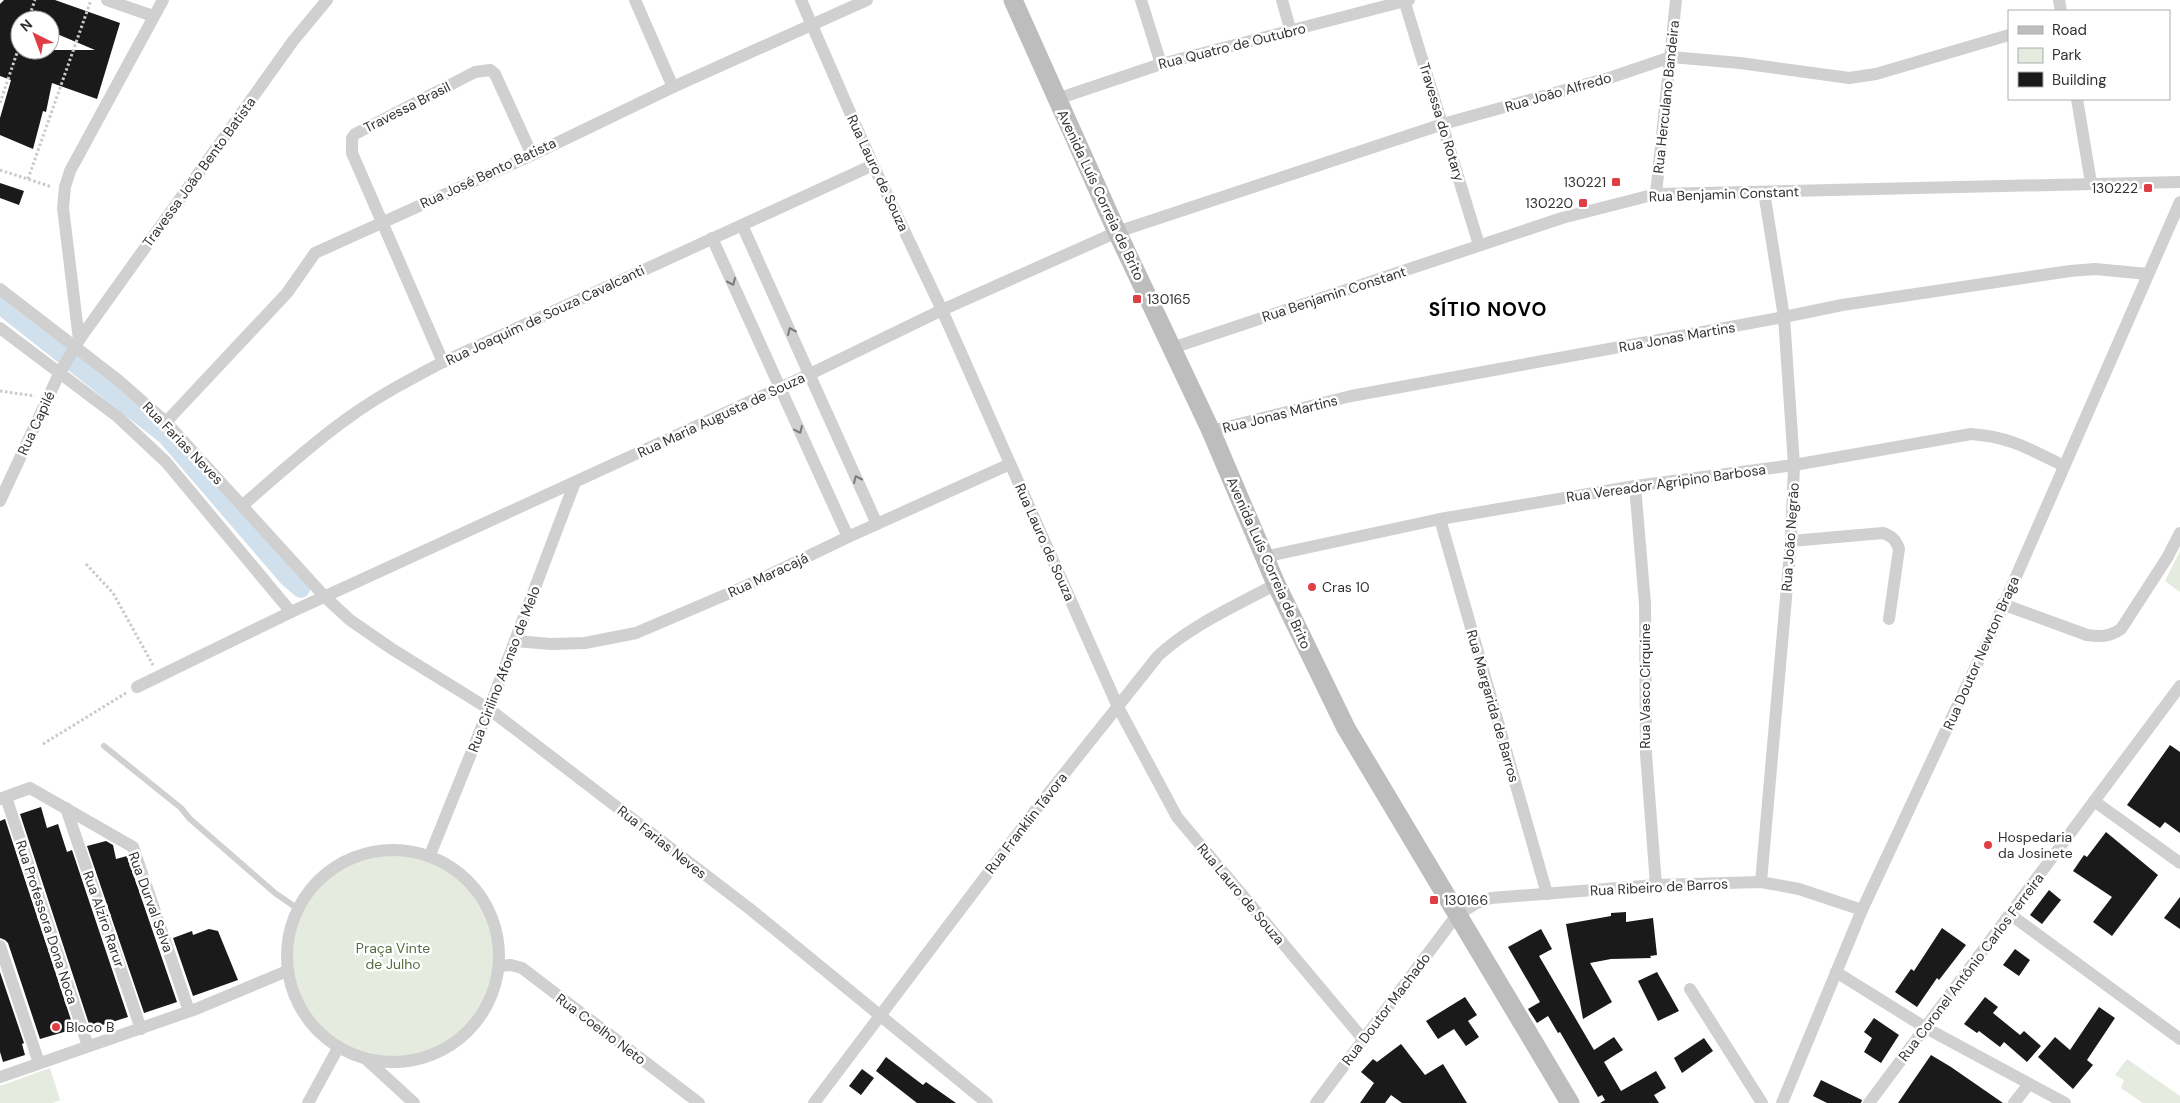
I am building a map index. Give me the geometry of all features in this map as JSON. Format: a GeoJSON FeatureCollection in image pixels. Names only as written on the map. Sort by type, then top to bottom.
{"type":"FeatureCollection","features":[{"type":"Feature","properties":{"kind":"main road","name":"Avenida Luís Correia de Brito"},"geometry":{"type":"LineString","coordinates":[[1013,0],[1211,431],[1276,584],[1346,728],[1456,916],[1570,1103]]}},
{"type":"Feature","properties":{"kind":"street"},"geometry":{"type":"LineString","coordinates":[[107,0],[153,16]]}},
{"type":"Feature","properties":{"kind":"street"},"geometry":{"type":"LineString","coordinates":[[75,346],[63,208],[64,191],[73,165],[163,0]]}},
{"type":"Feature","properties":{"kind":"street","name":"Travessa João Bento Batista"},"geometry":{"type":"LineString","coordinates":[[75,346],[293,41],[327,0]]}},
{"type":"Feature","properties":{"kind":"street"},"geometry":{"type":"LineString","coordinates":[[635,0],[673,87]]}},
{"type":"Feature","properties":{"kind":"street","name":"Rua Lauro de Souza"},"geometry":{"type":"LineString","coordinates":[[800,0],[873,166],[942,310],[1118,707],[1177,817],[1363,1039]]}},
{"type":"Feature","properties":{"kind":"street","name":"Rua José Bento Batista"},"geometry":{"type":"LineString","coordinates":[[166,422],[288,293],[315,253],[532,155],[673,87],[867,0]]}},
{"type":"Feature","properties":{"kind":"street"},"geometry":{"type":"LineString","coordinates":[[1141,0],[1161,64]]}},
{"type":"Feature","properties":{"kind":"street"},"geometry":{"type":"LineString","coordinates":[[1282,0],[1291,32]]}},
{"type":"Feature","properties":{"kind":"street","name":"Rua Quatro de Outubro"},"geometry":{"type":"LineString","coordinates":[[1057,99],[1161,64],[1291,32],[1406,0]]}},
{"type":"Feature","properties":{"kind":"street","name":"Travessa do Rotary"},"geometry":{"type":"LineString","coordinates":[[1406,0],[1479,245]]}},
{"type":"Feature","properties":{"kind":"street","name":"Rua Herculano Bandeira"},"geometry":{"type":"LineString","coordinates":[[1656,194],[1676,0]]}},
{"type":"Feature","properties":{"kind":"street","name":"Rua João Alfredo"},"geometry":{"type":"LineString","coordinates":[[1118,232],[1443,124],[1612,77],[1671,57],[1740,63],[1849,78],[1876,74],[2008,35]]}},
{"type":"Feature","properties":{"kind":"street","name":"Travessa Brasil"},"geometry":{"type":"LineString","coordinates":[[444,362],[352,153],[352,138],[355,134],[475,72],[490,70],[495,74],[532,155]]}},
{"type":"Feature","properties":{"kind":"street"},"geometry":{"type":"LineString","coordinates":[[2077,100],[2091,183]]}},
{"type":"Feature","properties":{"kind":"street","name":"Rua Joaquim de Souza Cavalcanti"},"geometry":{"type":"LineString","coordinates":[[243,506],[311,446],[377,398],[444,362],[873,166]]}},
{"type":"Feature","properties":{"kind":"street","name":"Rua Benjamin Constant"},"geometry":{"type":"LineString","coordinates":[[1172,348],[1562,218],[1656,194],[2180,182]]}},
{"type":"Feature","properties":{"kind":"street","name":"Rua João Negrão"},"geometry":{"type":"LineString","coordinates":[[1761,882],[1791,542],[1794,465],[1784,318],[1764,192]]}},
{"type":"Feature","properties":{"kind":"street","name":"Rua Doutor Newton Braga"},"geometry":{"type":"LineString","coordinates":[[1782,1103],[1862,910],[1990,636],[2002,604],[2180,202]]}},
{"type":"Feature","properties":{"kind":"street"},"geometry":{"type":"LineString","coordinates":[[742,225],[877,524]]}},
{"type":"Feature","properties":{"kind":"street","name":"Rua Maria Augusta de Souza"},"geometry":{"type":"LineString","coordinates":[[325,597],[780,388],[942,310],[1118,232]]}},
{"type":"Feature","properties":{"kind":"street"},"geometry":{"type":"LineString","coordinates":[[712,238],[848,537]]}},
{"type":"Feature","properties":{"kind":"street","name":"Rua Jonas Martins"},"geometry":{"type":"LineString","coordinates":[[1211,431],[1351,396],[1784,318],[1842,305],[2070,271],[2094,270],[2148,274]]}},
{"type":"Feature","properties":{"kind":"street","name":"Rua Farias Neves"},"geometry":{"type":"LineString","coordinates":[[0,289],[118,380],[166,422],[325,597],[350,620],[392,649],[489,709],[750,909],[987,1103]]}},
{"type":"Feature","properties":{"kind":"street","name":"Rua Farias Neves"},"geometry":{"type":"LineString","coordinates":[[0,328],[61,370],[118,417],[166,462],[291,612]]}},
{"type":"Feature","properties":{"kind":"street","name":"Rua Capilé"},"geometry":{"type":"LineString","coordinates":[[0,501],[61,370],[75,346]]}},
{"type":"Feature","properties":{"kind":"street","name":"Rua Vereador Agripino Barbosa"},"geometry":{"type":"LineString","coordinates":[[1264,557],[1440,519],[1635,486],[1794,465],[1971,434],[2015,441],[2064,466]]}},
{"type":"Feature","properties":{"kind":"street","name":"Rua Maracajá"},"geometry":{"type":"LineString","coordinates":[[515,641],[552,644],[585,642],[636,632],[746,586],[848,537],[1010,464]]}},
{"type":"Feature","properties":{"kind":"street","name":"Rua Cirilino Afonso de Melo"},"geometry":{"type":"LineString","coordinates":[[430,855],[489,709],[575,482]]}},
{"type":"Feature","properties":{"kind":"street","name":"Rua Vasco Cirquine"},"geometry":{"type":"LineString","coordinates":[[1635,486],[1645,604],[1646,754],[1656,885]]}},
{"type":"Feature","properties":{"kind":"street","name":"Rua Margarida de Barros"},"geometry":{"type":"LineString","coordinates":[[1440,519],[1547,894]]}},
{"type":"Feature","properties":{"kind":"street"},"geometry":{"type":"LineString","coordinates":[[1791,542],[1884,533],[1890,536],[1896,541],[1899,549],[1889,619]]}},
{"type":"Feature","properties":{"kind":"street"},"geometry":{"type":"LineString","coordinates":[[2002,604],[2087,635],[2101,637],[2113,635],[2121,629],[2167,558],[2180,533]]}},
{"type":"Feature","properties":{"kind":"street","name":"Rua Franklin Távora"},"geometry":{"type":"LineString","coordinates":[[814,1103],[1044,799],[1158,656],[1173,642],[1190,631],[1276,584]]}},
{"type":"Feature","properties":{"kind":"street"},"geometry":{"type":"LineString","coordinates":[[137,686],[325,597]]}},
{"type":"Feature","properties":{"kind":"street","name":"Rua Coronel Antônio Carlos Ferreira"},"geometry":{"type":"LineString","coordinates":[[1869,1103],[2180,686]]}},
{"type":"Feature","properties":{"kind":"street","name":"Rua Durval Selva"},"geometry":{"type":"LineString","coordinates":[[3,798],[30,788],[134,847],[189,1011]]}},
{"type":"Feature","properties":{"kind":"street","name":"Rua Professora Dona Noca"},"geometry":{"type":"LineString","coordinates":[[3,798],[88,1046]]}},
{"type":"Feature","properties":{"kind":"street"},"geometry":{"type":"LineString","coordinates":[[2094,802],[2180,863]]}},
{"type":"Feature","properties":{"kind":"street","name":"Rua Alziro Rarur"},"geometry":{"type":"LineString","coordinates":[[66,808],[141,1029]]}},
{"type":"Feature","properties":{"kind":"street"},"geometry":{"type":"LineString","coordinates":[[400,849],[430,855],[459,871],[484,897],[498,932],[500,966],[491,999],[480,1018],[466,1034],[445,1049],[421,1059],[387,1063],[366,1059],[338,1048],[310,1024],[295,998],[287,970],[288,939],[292,920],[307,892],[334,867],[365,852],[400,849]]}},
{"type":"Feature","properties":{"kind":"street","name":"Rua Ribeiro de Barros"},"geometry":{"type":"LineString","coordinates":[[1456,916],[1476,904],[1492,898],[1656,885],[1761,882],[1799,889],[1862,910]]}},
{"type":"Feature","properties":{"kind":"street"},"geometry":{"type":"LineString","coordinates":[[2011,914],[2180,1039]]}},
{"type":"Feature","properties":{"kind":"street","name":"Rua Doutor Machado"},"geometry":{"type":"LineString","coordinates":[[1316,1103],[1456,916]]}},
{"type":"Feature","properties":{"kind":"street"},"geometry":{"type":"LineString","coordinates":[[0,946],[39,1063]]}},
{"type":"Feature","properties":{"kind":"street","name":"Rua Coelho Neto"},"geometry":{"type":"LineString","coordinates":[[500,966],[511,965],[522,968],[699,1103]]}},
{"type":"Feature","properties":{"kind":"street"},"geometry":{"type":"LineString","coordinates":[[0,1078],[189,1011],[287,970]]}},
{"type":"Feature","properties":{"kind":"street"},"geometry":{"type":"LineString","coordinates":[[1836,972],[1926,1028],[2065,1103]]}},
{"type":"Feature","properties":{"kind":"street"},"geometry":{"type":"LineString","coordinates":[[1690,989],[1762,1103]]}},
{"type":"Feature","properties":{"kind":"street"},"geometry":{"type":"LineString","coordinates":[[308,1103],[338,1048]]}},
{"type":"Feature","properties":{"kind":"street"},"geometry":{"type":"LineString","coordinates":[[366,1059],[414,1103]]}},
{"type":"Feature","properties":{"kind":"street"},"geometry":{"type":"LineString","coordinates":[[2014,1103],[2029,1084]]}},
{"type":"Feature","properties":{"kind":"lane"},"geometry":{"type":"LineString","coordinates":[[104,746],[181,808],[190,819],[275,893],[298,909]]}},
{"type":"Feature","properties":{"kind":"path"},"geometry":{"type":"LineString","coordinates":[[28,179],[91,0]]}},
{"type":"Feature","properties":{"kind":"path"},"geometry":{"type":"LineString","coordinates":[[0,103],[15,60]]}},
{"type":"Feature","properties":{"kind":"path"},"geometry":{"type":"LineString","coordinates":[[0,170],[64,191]]}},
{"type":"Feature","properties":{"kind":"path"},"geometry":{"type":"LineString","coordinates":[[0,391],[48,398]]}},
{"type":"Feature","properties":{"kind":"path"},"geometry":{"type":"LineString","coordinates":[[86,564],[113,593],[159,676]]}},
{"type":"Feature","properties":{"kind":"path"},"geometry":{"type":"LineString","coordinates":[[43,744],[137,686]]}},
{"type":"Feature","properties":{"kind":"green space"},"geometry":{"type":"Polygon","coordinates":[[[2180,551],[2180,592],[2165,581],[2180,551]]]}},
{"type":"Feature","properties":{"kind":"green space","name":"Praça Vinte de Julho"},"geometry":{"type":"Polygon","coordinates":[[[383,850],[403,850],[424,854],[443,862],[461,874],[475,888],[487,906],[495,925],[499,956],[495,987],[487,1006],[475,1024],[461,1038],[443,1050],[424,1058],[403,1062],[383,1062],[362,1058],[343,1050],[325,1038],[311,1024],[299,1006],[291,987],[287,966],[287,946],[291,925],[299,906],[311,888],[325,874],[343,862],[362,854],[383,850]]]}},
{"type":"Feature","properties":{"kind":"green space"},"geometry":{"type":"Polygon","coordinates":[[[2127,1059],[2180,1096],[2180,1103],[2143,1103],[2121,1088],[2124,1080],[2115,1075],[2127,1059]]]}},
{"type":"Feature","properties":{"kind":"green space"},"geometry":{"type":"Polygon","coordinates":[[[50,1068],[60,1100],[53,1103],[0,1103],[0,1086],[50,1068]]]}},
{"type":"Feature","properties":{"kind":"building"},"geometry":{"type":"Polygon","coordinates":[[[4,0],[55,0],[120,23],[97,99],[52,83],[46,112],[43,111],[33,149],[0,135],[0,118],[11,80],[0,76],[0,4],[4,0]]]}},
{"type":"Feature","properties":{"kind":"building"},"geometry":{"type":"Polygon","coordinates":[[[0,183],[24,191],[19,205],[0,198],[0,183]]]}},
{"type":"Feature","properties":{"kind":"building"},"geometry":{"type":"Polygon","coordinates":[[[2170,745],[2180,752],[2180,833],[2165,822],[2160,828],[2127,805],[2170,745]]]}},
{"type":"Feature","properties":{"kind":"building"},"geometry":{"type":"Polygon","coordinates":[[[41,807],[47,828],[58,824],[67,852],[72,850],[128,1017],[93,1028],[89,1024],[20,814],[41,807]]]}},
{"type":"Feature","properties":{"kind":"building"},"geometry":{"type":"Polygon","coordinates":[[[5,819],[74,1029],[40,1039],[8,943],[0,938],[0,821],[5,819]]]}},
{"type":"Feature","properties":{"kind":"building"},"geometry":{"type":"Polygon","coordinates":[[[2106,832],[2158,875],[2112,936],[2093,922],[2112,897],[2073,871],[2084,855],[2087,857],[2106,832]]]}},
{"type":"Feature","properties":{"kind":"building"},"geometry":{"type":"Polygon","coordinates":[[[106,841],[113,845],[116,859],[127,856],[177,1002],[144,1013],[87,846],[106,841]]]}},
{"type":"Feature","properties":{"kind":"building"},"geometry":{"type":"Polygon","coordinates":[[[2049,890],[2061,900],[2042,924],[2030,915],[2049,890]]]}},
{"type":"Feature","properties":{"kind":"building"},"geometry":{"type":"Polygon","coordinates":[[[2180,897],[2180,929],[2164,918],[2180,897]]]}},
{"type":"Feature","properties":{"kind":"building"},"geometry":{"type":"Polygon","coordinates":[[[1626,912],[1626,922],[1653,918],[1657,955],[1650,956],[1651,958],[1611,959],[1590,963],[1612,1002],[1583,1019],[1566,924],[1611,916],[1611,913],[1626,912]]]}},
{"type":"Feature","properties":{"kind":"building"},"geometry":{"type":"Polygon","coordinates":[[[1942,928],[1966,945],[1939,980],[1937,978],[1917,1007],[1895,992],[1911,969],[1914,971],[1942,928]]]}},
{"type":"Feature","properties":{"kind":"building"},"geometry":{"type":"Polygon","coordinates":[[[209,929],[218,931],[238,980],[193,996],[173,938],[192,931],[193,935],[209,929]]]}},
{"type":"Feature","properties":{"kind":"building"},"geometry":{"type":"Polygon","coordinates":[[[1541,929],[1552,949],[1539,956],[1594,1050],[1614,1037],[1623,1050],[1604,1062],[1621,1091],[1656,1071],[1666,1088],[1654,1095],[1659,1103],[1600,1103],[1605,1100],[1602,1095],[1598,1097],[1560,1032],[1558,1033],[1548,1016],[1537,1023],[1528,1009],[1540,1002],[1508,947],[1541,929]]]}},
{"type":"Feature","properties":{"kind":"building"},"geometry":{"type":"Polygon","coordinates":[[[2015,949],[2030,960],[2019,976],[2003,965],[2015,949]]]}},
{"type":"Feature","properties":{"kind":"building"},"geometry":{"type":"Polygon","coordinates":[[[0,972],[24,1043],[22,1044],[25,1055],[3,1062],[0,1052],[0,972]]]}},
{"type":"Feature","properties":{"kind":"building"},"geometry":{"type":"Polygon","coordinates":[[[1657,972],[1679,1011],[1658,1021],[1638,981],[1657,972]]]}},
{"type":"Feature","properties":{"kind":"building"},"geometry":{"type":"Polygon","coordinates":[[[1465,997],[1477,1015],[1468,1021],[1479,1037],[1466,1046],[1454,1029],[1438,1039],[1426,1021],[1465,997]]]}},
{"type":"Feature","properties":{"kind":"building"},"geometry":{"type":"Polygon","coordinates":[[[1985,997],[1998,1007],[1993,1013],[2020,1035],[2024,1031],[2041,1046],[2027,1062],[2004,1042],[2000,1047],[1979,1031],[1977,1033],[1964,1024],[1985,997]]]}},
{"type":"Feature","properties":{"kind":"building"},"geometry":{"type":"Polygon","coordinates":[[[2099,1007],[2115,1018],[2087,1060],[2093,1065],[2073,1089],[2038,1057],[2055,1037],[2070,1050],[2099,1007]]]}},
{"type":"Feature","properties":{"kind":"building"},"geometry":{"type":"Polygon","coordinates":[[[1874,1018],[1899,1035],[1881,1063],[1864,1052],[1872,1038],[1864,1032],[1874,1018]]]}},
{"type":"Feature","properties":{"kind":"building"},"geometry":{"type":"Polygon","coordinates":[[[1704,1038],[1713,1051],[1682,1073],[1674,1058],[1704,1038]]]}},
{"type":"Feature","properties":{"kind":"building"},"geometry":{"type":"Polygon","coordinates":[[[1401,1044],[1425,1075],[1443,1064],[1467,1103],[1402,1103],[1391,1095],[1385,1103],[1360,1103],[1374,1083],[1361,1072],[1373,1059],[1377,1062],[1401,1044]]]}},
{"type":"Feature","properties":{"kind":"building"},"geometry":{"type":"Polygon","coordinates":[[[1931,1055],[1951,1067],[2003,1103],[1898,1103],[1931,1055]]]}},
{"type":"Feature","properties":{"kind":"building"},"geometry":{"type":"Polygon","coordinates":[[[886,1057],[923,1085],[926,1082],[956,1103],[917,1103],[876,1071],[886,1057]]]}},
{"type":"Feature","properties":{"kind":"building"},"geometry":{"type":"Polygon","coordinates":[[[862,1069],[874,1078],[861,1095],[849,1086],[862,1069]]]}},
{"type":"Feature","properties":{"kind":"building"},"geometry":{"type":"Polygon","coordinates":[[[1821,1080],[1862,1100],[1861,1103],[1827,1103],[1813,1096],[1821,1080]]]}},
{"type":"Feature","properties":{"kind":"waterway"},"geometry":{"type":"LineString","coordinates":[[0,305],[166,436],[288,578],[301,589]]}},
{"type":"Feature","properties":{"kind":"place","name":"130221"},"geometry":{"type":"Point","coordinates":[1616,182]}},
{"type":"Feature","properties":{"kind":"place","name":"130222"},"geometry":{"type":"Point","coordinates":[2148,188]}},
{"type":"Feature","properties":{"kind":"place","name":"130220"},"geometry":{"type":"Point","coordinates":[1583,203]}},
{"type":"Feature","properties":{"kind":"place","name":"130165"},"geometry":{"type":"Point","coordinates":[1137,299]}},
{"type":"Feature","properties":{"kind":"place","name":"Cras 10"},"geometry":{"type":"Point","coordinates":[1312,587]}},
{"type":"Feature","properties":{"kind":"place","name":"Hospedaria da Josinete"},"geometry":{"type":"Point","coordinates":[1988,845]}},
{"type":"Feature","properties":{"kind":"place","name":"130166"},"geometry":{"type":"Point","coordinates":[1434,900]}},
{"type":"Feature","properties":{"kind":"place","name":"Bloco B"},"geometry":{"type":"Point","coordinates":[56,1027]}},
{"type":"Feature","properties":{"kind":"district","name":"SÍTIO NOVO"},"geometry":{"type":"Point","coordinates":[1488,309]}}]}
